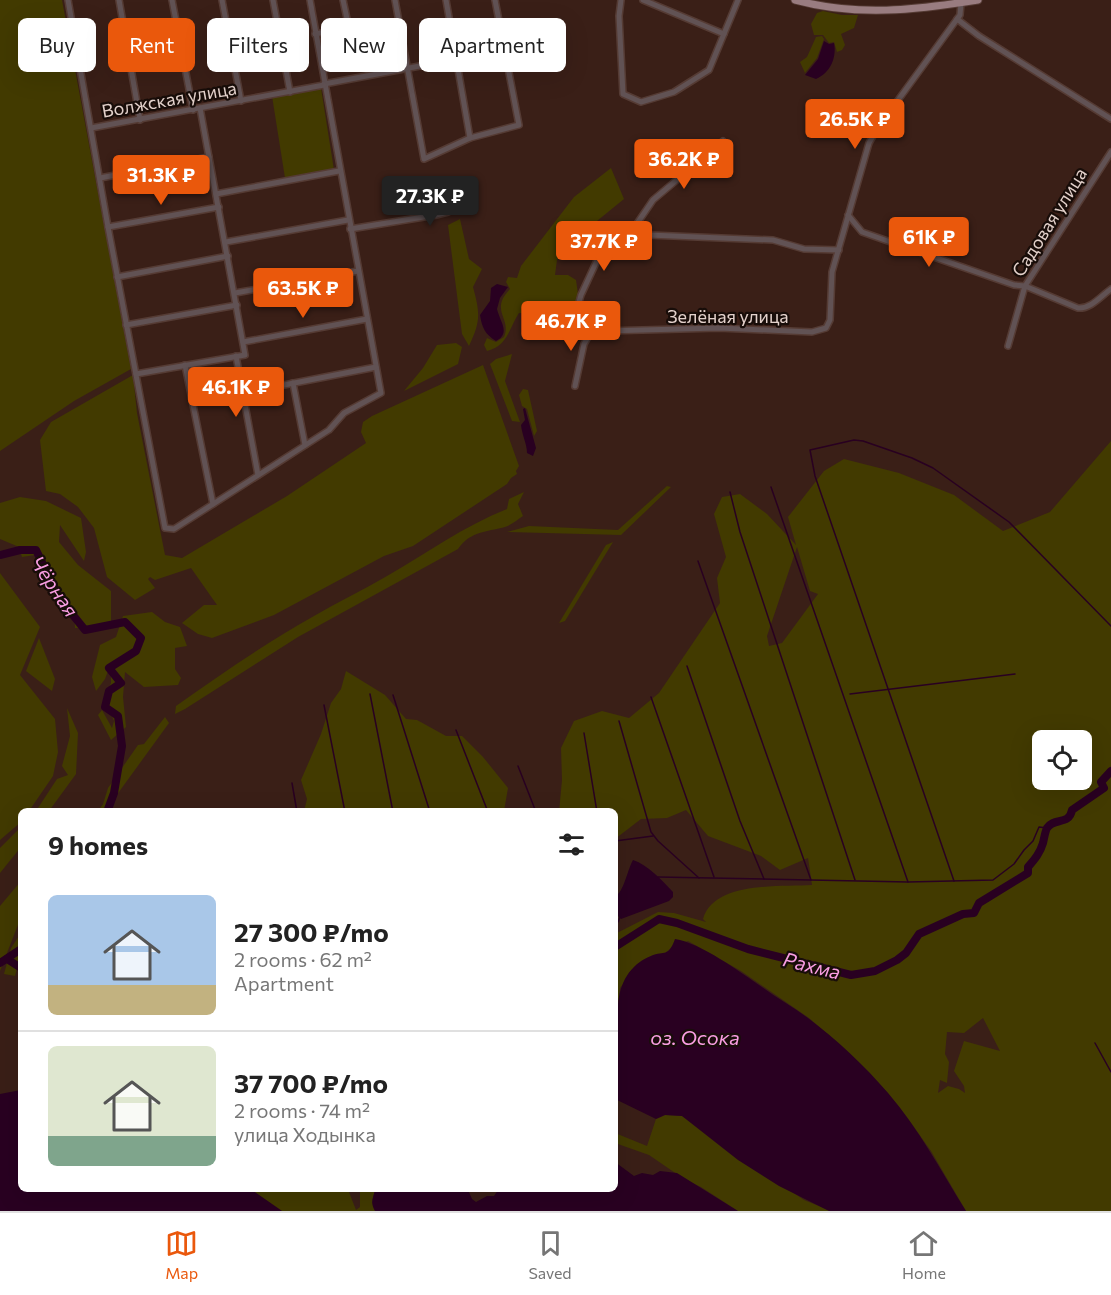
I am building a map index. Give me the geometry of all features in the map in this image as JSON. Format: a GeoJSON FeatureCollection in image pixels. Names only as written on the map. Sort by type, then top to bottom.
{"type":"FeatureCollection","features":[{"type":"Feature","properties":{"kind":"main road"},"geometry":{"type":"LineString","coordinates":[[795,0],[858,11],[902,11],[978,0]]}},
{"type":"Feature","properties":{"kind":"street"},"geometry":{"type":"LineString","coordinates":[[68,0],[117,277],[165,528],[174,529],[329,430],[344,413],[381,393],[339,171],[310,0]]}},
{"type":"Feature","properties":{"kind":"street"},"geometry":{"type":"LineString","coordinates":[[119,0],[140,120]]}},
{"type":"Feature","properties":{"kind":"street"},"geometry":{"type":"LineString","coordinates":[[172,0],[193,110]]}},
{"type":"Feature","properties":{"kind":"street"},"geometry":{"type":"LineString","coordinates":[[222,0],[241,101]]}},
{"type":"Feature","properties":{"kind":"street"},"geometry":{"type":"LineString","coordinates":[[273,0],[290,92]]}},
{"type":"Feature","properties":{"kind":"street"},"geometry":{"type":"LineString","coordinates":[[343,0],[346,18]]}},
{"type":"Feature","properties":{"kind":"street"},"geometry":{"type":"LineString","coordinates":[[395,0],[398,18]]}},
{"type":"Feature","properties":{"kind":"street"},"geometry":{"type":"LineString","coordinates":[[446,0],[449,18]]}},
{"type":"Feature","properties":{"kind":"street"},"geometry":{"type":"LineString","coordinates":[[495,0],[499,18]]}},
{"type":"Feature","properties":{"kind":"street"},"geometry":{"type":"LineString","coordinates":[[621,0],[619,16],[623,94],[641,102],[674,92],[709,70],[738,0]]}},
{"type":"Feature","properties":{"kind":"street"},"geometry":{"type":"LineString","coordinates":[[644,0],[724,34]]}},
{"type":"Feature","properties":{"kind":"street"},"geometry":{"type":"LineString","coordinates":[[634,228],[649,235],[773,240],[804,249],[839,250],[873,135],[957,19],[961,9],[960,3]]}},
{"type":"Feature","properties":{"kind":"street"},"geometry":{"type":"LineString","coordinates":[[957,19],[979,36],[1111,119]]}},
{"type":"Feature","properties":{"kind":"street"},"geometry":{"type":"LineString","coordinates":[[315,34],[321,33]]}},
{"type":"Feature","properties":{"kind":"street","name":"Волжская улица"},"geometry":{"type":"LineString","coordinates":[[407,69],[419,67]]}},
{"type":"Feature","properties":{"kind":"street"},"geometry":{"type":"LineString","coordinates":[[407,69],[424,159],[470,138],[519,125],[509,72]]}},
{"type":"Feature","properties":{"kind":"street","name":"Волжская улица"},"geometry":{"type":"LineString","coordinates":[[91,128],[391,72]]}},
{"type":"Feature","properties":{"kind":"street"},"geometry":{"type":"LineString","coordinates":[[458,72],[470,138]]}},
{"type":"Feature","properties":{"kind":"street"},"geometry":{"type":"LineString","coordinates":[[136,374],[245,355],[200,108]]}},
{"type":"Feature","properties":{"kind":"street"},"geometry":{"type":"LineString","coordinates":[[575,386],[584,344],[591,328],[580,319],[577,309],[581,295],[603,249],[634,228],[653,200],[723,141]]}},
{"type":"Feature","properties":{"kind":"street","name":"Садовая улица"},"geometry":{"type":"LineString","coordinates":[[1008,346],[1025,286],[1111,152]]}},
{"type":"Feature","properties":{"kind":"street"},"geometry":{"type":"LineString","coordinates":[[99,178],[209,157]]}},
{"type":"Feature","properties":{"kind":"street"},"geometry":{"type":"LineString","coordinates":[[216,194],[339,171]]}},
{"type":"Feature","properties":{"kind":"street"},"geometry":{"type":"LineString","coordinates":[[108,228],[219,207]]}},
{"type":"Feature","properties":{"kind":"street"},"geometry":{"type":"LineString","coordinates":[[350,229],[436,215]]}},
{"type":"Feature","properties":{"kind":"street"},"geometry":{"type":"LineString","coordinates":[[849,215],[862,232],[1014,285],[1025,286],[1082,309],[1111,289]]}},
{"type":"Feature","properties":{"kind":"street"},"geometry":{"type":"LineString","coordinates":[[226,243],[348,220]]}},
{"type":"Feature","properties":{"kind":"street","name":"Зелёная улица"},"geometry":{"type":"LineString","coordinates":[[591,328],[652,331],[757,329],[812,332],[823,330],[829,325],[832,272],[839,250]]}},
{"type":"Feature","properties":{"kind":"street"},"geometry":{"type":"LineString","coordinates":[[117,277],[228,256]]}},
{"type":"Feature","properties":{"kind":"street"},"geometry":{"type":"LineString","coordinates":[[235,293],[358,271]]}},
{"type":"Feature","properties":{"kind":"street"},"geometry":{"type":"LineString","coordinates":[[126,325],[237,305]]}},
{"type":"Feature","properties":{"kind":"street"},"geometry":{"type":"LineString","coordinates":[[243,342],[367,319]]}},
{"type":"Feature","properties":{"kind":"street"},"geometry":{"type":"LineString","coordinates":[[236,356],[258,475]]}},
{"type":"Feature","properties":{"kind":"street"},"geometry":{"type":"LineString","coordinates":[[185,365],[213,504]]}},
{"type":"Feature","properties":{"kind":"street"},"geometry":{"type":"LineString","coordinates":[[243,393],[376,367]]}},
{"type":"Feature","properties":{"kind":"street"},"geometry":{"type":"LineString","coordinates":[[293,383],[305,445]]}},
{"type":"Feature","properties":{"kind":"shaded area"},"geometry":{"type":"Polygon","coordinates":[[[0,0],[62,0],[65,18],[18,18],[18,72],[75,72],[131,369],[74,401],[0,451],[0,0]]]}},
{"type":"Feature","properties":{"kind":"shaded area"},"geometry":{"type":"Polygon","coordinates":[[[823,11],[842,15],[858,15],[854,28],[841,34],[845,45],[842,50],[837,52],[834,42],[829,43],[823,35],[814,35],[811,24],[817,13],[823,11]]]}},
{"type":"Feature","properties":{"kind":"shaded area"},"geometry":{"type":"Polygon","coordinates":[[[822,36],[824,39],[817,58],[805,73],[800,62],[807,57],[816,37],[822,36]]]}},
{"type":"Feature","properties":{"kind":"shaded area"},"geometry":{"type":"Polygon","coordinates":[[[321,88],[334,170],[285,178],[272,96],[321,88]]]}},
{"type":"Feature","properties":{"kind":"shaded area"},"geometry":{"type":"Polygon","coordinates":[[[611,168],[624,199],[581,234],[557,260],[555,275],[568,275],[576,280],[578,294],[575,310],[577,317],[519,313],[504,341],[494,349],[487,351],[484,345],[487,338],[496,342],[504,337],[506,330],[501,303],[510,289],[506,282],[508,277],[517,278],[521,266],[574,197],[611,168]]]}},
{"type":"Feature","properties":{"kind":"shaded area"},"geometry":{"type":"Polygon","coordinates":[[[460,219],[469,259],[482,269],[473,287],[478,317],[476,330],[469,346],[462,334],[448,225],[460,219]]]}},
{"type":"Feature","properties":{"kind":"shaded area"},"geometry":{"type":"Polygon","coordinates":[[[456,343],[462,347],[458,364],[404,391],[423,368],[437,345],[456,343]]]}},
{"type":"Feature","properties":{"kind":"shaded area"},"geometry":{"type":"Polygon","coordinates":[[[512,354],[505,381],[520,422],[512,421],[490,364],[496,359],[512,354]]]}},
{"type":"Feature","properties":{"kind":"shaded area"},"geometry":{"type":"Polygon","coordinates":[[[483,365],[519,466],[517,474],[507,484],[413,546],[384,556],[274,615],[212,638],[198,634],[182,623],[204,605],[217,605],[191,568],[155,580],[150,577],[148,579],[155,588],[135,600],[107,577],[94,528],[78,507],[60,494],[46,491],[40,440],[51,422],[133,375],[137,413],[165,555],[182,558],[287,496],[366,443],[361,432],[363,422],[372,416],[483,365]]]}},
{"type":"Feature","properties":{"kind":"shaded area"},"geometry":{"type":"Polygon","coordinates":[[[523,389],[528,390],[537,431],[534,436],[527,409],[522,406],[519,395],[523,389]]]}},
{"type":"Feature","properties":{"kind":"shaded area"},"geometry":{"type":"Polygon","coordinates":[[[1111,441],[1111,1211],[966,1211],[931,1151],[906,1116],[887,1092],[848,1052],[809,1018],[741,971],[688,941],[672,947],[664,954],[653,955],[641,961],[620,988],[618,1005],[618,932],[658,912],[674,913],[706,922],[703,919],[709,907],[720,898],[749,888],[812,885],[808,858],[780,870],[761,856],[708,836],[686,810],[667,818],[641,819],[618,837],[618,808],[559,808],[562,780],[561,748],[574,721],[602,711],[629,718],[659,693],[720,603],[717,578],[726,557],[714,514],[722,497],[740,494],[767,514],[796,545],[788,517],[824,471],[844,459],[899,473],[954,495],[1003,531],[1050,512],[1111,441]],[[797,547],[767,636],[769,646],[782,643],[818,594],[810,591],[797,547]],[[983,1018],[964,1033],[947,1032],[945,1054],[949,1062],[947,1083],[940,1080],[938,1093],[948,1086],[965,1093],[964,1086],[954,1071],[964,1041],[1000,1051],[983,1018]]]}},
{"type":"Feature","properties":{"kind":"shaded area"},"geometry":{"type":"Polygon","coordinates":[[[667,486],[671,487],[621,535],[507,532],[529,526],[618,530],[667,486]]]}},
{"type":"Feature","properties":{"kind":"shaded area"},"geometry":{"type":"Polygon","coordinates":[[[524,492],[518,504],[523,516],[513,523],[472,536],[458,549],[298,637],[175,714],[176,706],[261,648],[461,532],[507,509],[509,499],[524,492]]]}},
{"type":"Feature","properties":{"kind":"shaded area"},"geometry":{"type":"Polygon","coordinates":[[[20,497],[46,501],[81,518],[86,552],[84,561],[60,525],[59,542],[78,565],[111,591],[111,628],[75,628],[74,611],[36,569],[35,555],[22,557],[19,547],[0,539],[0,503],[20,497]]]}},
{"type":"Feature","properties":{"kind":"shaded area"},"geometry":{"type":"Polygon","coordinates":[[[613,542],[565,621],[559,623],[606,545],[613,542]]]}},
{"type":"Feature","properties":{"kind":"shaded area"},"geometry":{"type":"Polygon","coordinates":[[[0,573],[40,627],[20,675],[55,719],[58,752],[53,776],[31,808],[18,808],[18,825],[0,840],[0,573]]]}},
{"type":"Feature","properties":{"kind":"shaded area"},"geometry":{"type":"Polygon","coordinates":[[[152,612],[165,622],[180,627],[187,646],[175,648],[175,669],[181,678],[178,685],[144,687],[125,672],[123,697],[126,727],[111,740],[98,715],[102,710],[112,728],[114,721],[104,698],[111,683],[111,663],[105,679],[96,691],[92,677],[100,645],[116,637],[123,616],[152,612]]]}},
{"type":"Feature","properties":{"kind":"shaded area"},"geometry":{"type":"Polygon","coordinates":[[[39,638],[55,679],[52,691],[26,671],[39,638]]]}},
{"type":"Feature","properties":{"kind":"shaded area"},"geometry":{"type":"Polygon","coordinates":[[[346,671],[385,695],[406,719],[417,720],[446,736],[462,736],[483,757],[508,788],[505,808],[305,808],[307,799],[301,780],[321,734],[331,703],[341,689],[346,671]]]}},
{"type":"Feature","properties":{"kind":"shaded area"},"geometry":{"type":"Polygon","coordinates":[[[67,708],[78,733],[76,774],[51,808],[38,808],[57,779],[68,775],[62,766],[70,736],[67,708]]]}},
{"type":"Feature","properties":{"kind":"shaded area"},"geometry":{"type":"Polygon","coordinates":[[[165,717],[169,723],[116,796],[112,808],[100,808],[108,788],[138,745],[144,744],[165,717]]]}},
{"type":"Feature","properties":{"kind":"shaded area"},"geometry":{"type":"Polygon","coordinates":[[[18,830],[18,851],[0,873],[0,848],[18,830]]]}},
{"type":"Feature","properties":{"kind":"shaded area"},"geometry":{"type":"Polygon","coordinates":[[[18,885],[18,925],[0,971],[0,906],[18,885]]]}},
{"type":"Feature","properties":{"kind":"shaded area"},"geometry":{"type":"Polygon","coordinates":[[[18,938],[18,964],[15,976],[4,974],[11,948],[18,938]]]}},
{"type":"Feature","properties":{"kind":"shaded area"},"geometry":{"type":"Polygon","coordinates":[[[665,1115],[682,1116],[804,1200],[831,1211],[738,1211],[649,1155],[618,1144],[618,1134],[647,1146],[656,1119],[665,1115]]]}},
{"type":"Feature","properties":{"kind":"shaded area"},"geometry":{"type":"Polygon","coordinates":[[[255,1192],[349,1192],[356,1210],[360,1207],[360,1192],[374,1192],[372,1202],[375,1211],[282,1211],[255,1192]]]}},
{"type":"Feature","properties":{"kind":"water"},"geometry":{"type":"Polygon","coordinates":[[[824,41],[829,44],[834,43],[834,54],[829,69],[816,79],[805,75],[818,59],[824,41]]]}},
{"type":"Feature","properties":{"kind":"water"},"geometry":{"type":"Polygon","coordinates":[[[497,284],[508,287],[500,298],[497,309],[504,331],[496,341],[485,330],[480,315],[490,301],[491,288],[497,284]]]}},
{"type":"Feature","properties":{"kind":"water"},"geometry":{"type":"Polygon","coordinates":[[[525,408],[536,448],[533,456],[527,453],[521,425],[525,420],[523,409],[525,408]]]}},
{"type":"Feature","properties":{"kind":"water"},"geometry":{"type":"Polygon","coordinates":[[[633,860],[644,865],[659,878],[673,892],[673,897],[669,901],[621,919],[618,916],[618,894],[633,860]]]}},
{"type":"Feature","properties":{"kind":"water","name":"оз. Осока"},"geometry":{"type":"Polygon","coordinates":[[[675,939],[685,942],[732,966],[808,1018],[850,1053],[879,1083],[910,1121],[966,1211],[829,1211],[779,1186],[738,1160],[682,1116],[665,1115],[656,1119],[618,1100],[618,1005],[621,989],[627,976],[637,964],[651,956],[668,951],[675,939]]]}},
{"type":"Feature","properties":{"kind":"water"},"geometry":{"type":"Polygon","coordinates":[[[18,1091],[18,1192],[255,1192],[282,1211],[0,1211],[0,1094],[18,1091]]]}},
{"type":"Feature","properties":{"kind":"water"},"geometry":{"type":"Polygon","coordinates":[[[618,1164],[634,1176],[642,1173],[653,1175],[660,1171],[677,1173],[738,1211],[375,1211],[372,1200],[374,1192],[469,1192],[476,1202],[487,1196],[494,1196],[497,1192],[618,1192],[618,1164]]]}},
{"type":"Feature","properties":{"kind":"waterway"},"geometry":{"type":"LineString","coordinates":[[954,881],[815,476],[810,450],[854,440],[863,441],[933,468],[1009,522],[1111,626]]}},
{"type":"Feature","properties":{"kind":"waterway"},"geometry":{"type":"LineString","coordinates":[[771,487],[908,882]]}},
{"type":"Feature","properties":{"kind":"waterway"},"geometry":{"type":"LineString","coordinates":[[730,492],[740,532],[855,880]]}},
{"type":"Feature","properties":{"kind":"waterway","name":"Чёрная"},"geometry":{"type":"LineString","coordinates":[[0,555],[20,550],[36,550],[60,599],[85,630],[125,622],[141,638],[136,651],[109,668],[121,683],[109,691],[105,707],[118,716],[122,746],[114,793],[108,808]]}},
{"type":"Feature","properties":{"kind":"waterway"},"geometry":{"type":"LineString","coordinates":[[698,561],[811,880]]}},
{"type":"Feature","properties":{"kind":"waterway"},"geometry":{"type":"LineString","coordinates":[[687,666],[740,821],[764,879]]}},
{"type":"Feature","properties":{"kind":"waterway"},"geometry":{"type":"LineString","coordinates":[[850,694],[1015,674]]}},
{"type":"Feature","properties":{"kind":"waterway"},"geometry":{"type":"LineString","coordinates":[[370,694],[392,808]]}},
{"type":"Feature","properties":{"kind":"waterway"},"geometry":{"type":"LineString","coordinates":[[393,695],[429,808]]}},
{"type":"Feature","properties":{"kind":"waterway"},"geometry":{"type":"LineString","coordinates":[[651,697],[714,877]]}},
{"type":"Feature","properties":{"kind":"waterway"},"geometry":{"type":"LineString","coordinates":[[324,705],[344,808]]}},
{"type":"Feature","properties":{"kind":"waterway"},"geometry":{"type":"LineString","coordinates":[[619,721],[651,832],[699,878]]}},
{"type":"Feature","properties":{"kind":"waterway"},"geometry":{"type":"LineString","coordinates":[[456,730],[486,808]]}},
{"type":"Feature","properties":{"kind":"waterway"},"geometry":{"type":"LineString","coordinates":[[584,733],[596,808]]}},
{"type":"Feature","properties":{"kind":"waterway"},"geometry":{"type":"LineString","coordinates":[[518,766],[534,808]]}},
{"type":"Feature","properties":{"kind":"waterway","name":"Рахма"},"geometry":{"type":"LineString","coordinates":[[618,945],[659,919],[677,923],[748,949],[851,975],[875,971],[906,953],[919,934],[963,914],[974,913],[979,903],[1028,873],[1028,867],[1042,847],[1047,828],[1053,823],[1068,818],[1072,810],[1104,788],[1101,782],[1111,771]]}},
{"type":"Feature","properties":{"kind":"waterway"},"geometry":{"type":"LineString","coordinates":[[292,783],[296,808]]}},
{"type":"Feature","properties":{"kind":"waterway"},"geometry":{"type":"LineString","coordinates":[[658,877],[908,882],[993,880],[1014,864],[1033,841],[1039,827],[1047,828]]}},
{"type":"Feature","properties":{"kind":"waterway"},"geometry":{"type":"LineString","coordinates":[[618,841],[653,836]]}},
{"type":"Feature","properties":{"kind":"waterway"},"geometry":{"type":"LineString","coordinates":[[618,922],[620,917]]}},
{"type":"Feature","properties":{"kind":"waterway","name":"Чёрная"},"geometry":{"type":"LineString","coordinates":[[0,963],[18,951]]}},
{"type":"Feature","properties":{"kind":"waterway","name":"Рахма"},"geometry":{"type":"LineString","coordinates":[[7,959],[18,966]]}},
{"type":"Feature","properties":{"kind":"waterway"},"geometry":{"type":"LineString","coordinates":[[1095,1043],[1111,1072]]}}]}
